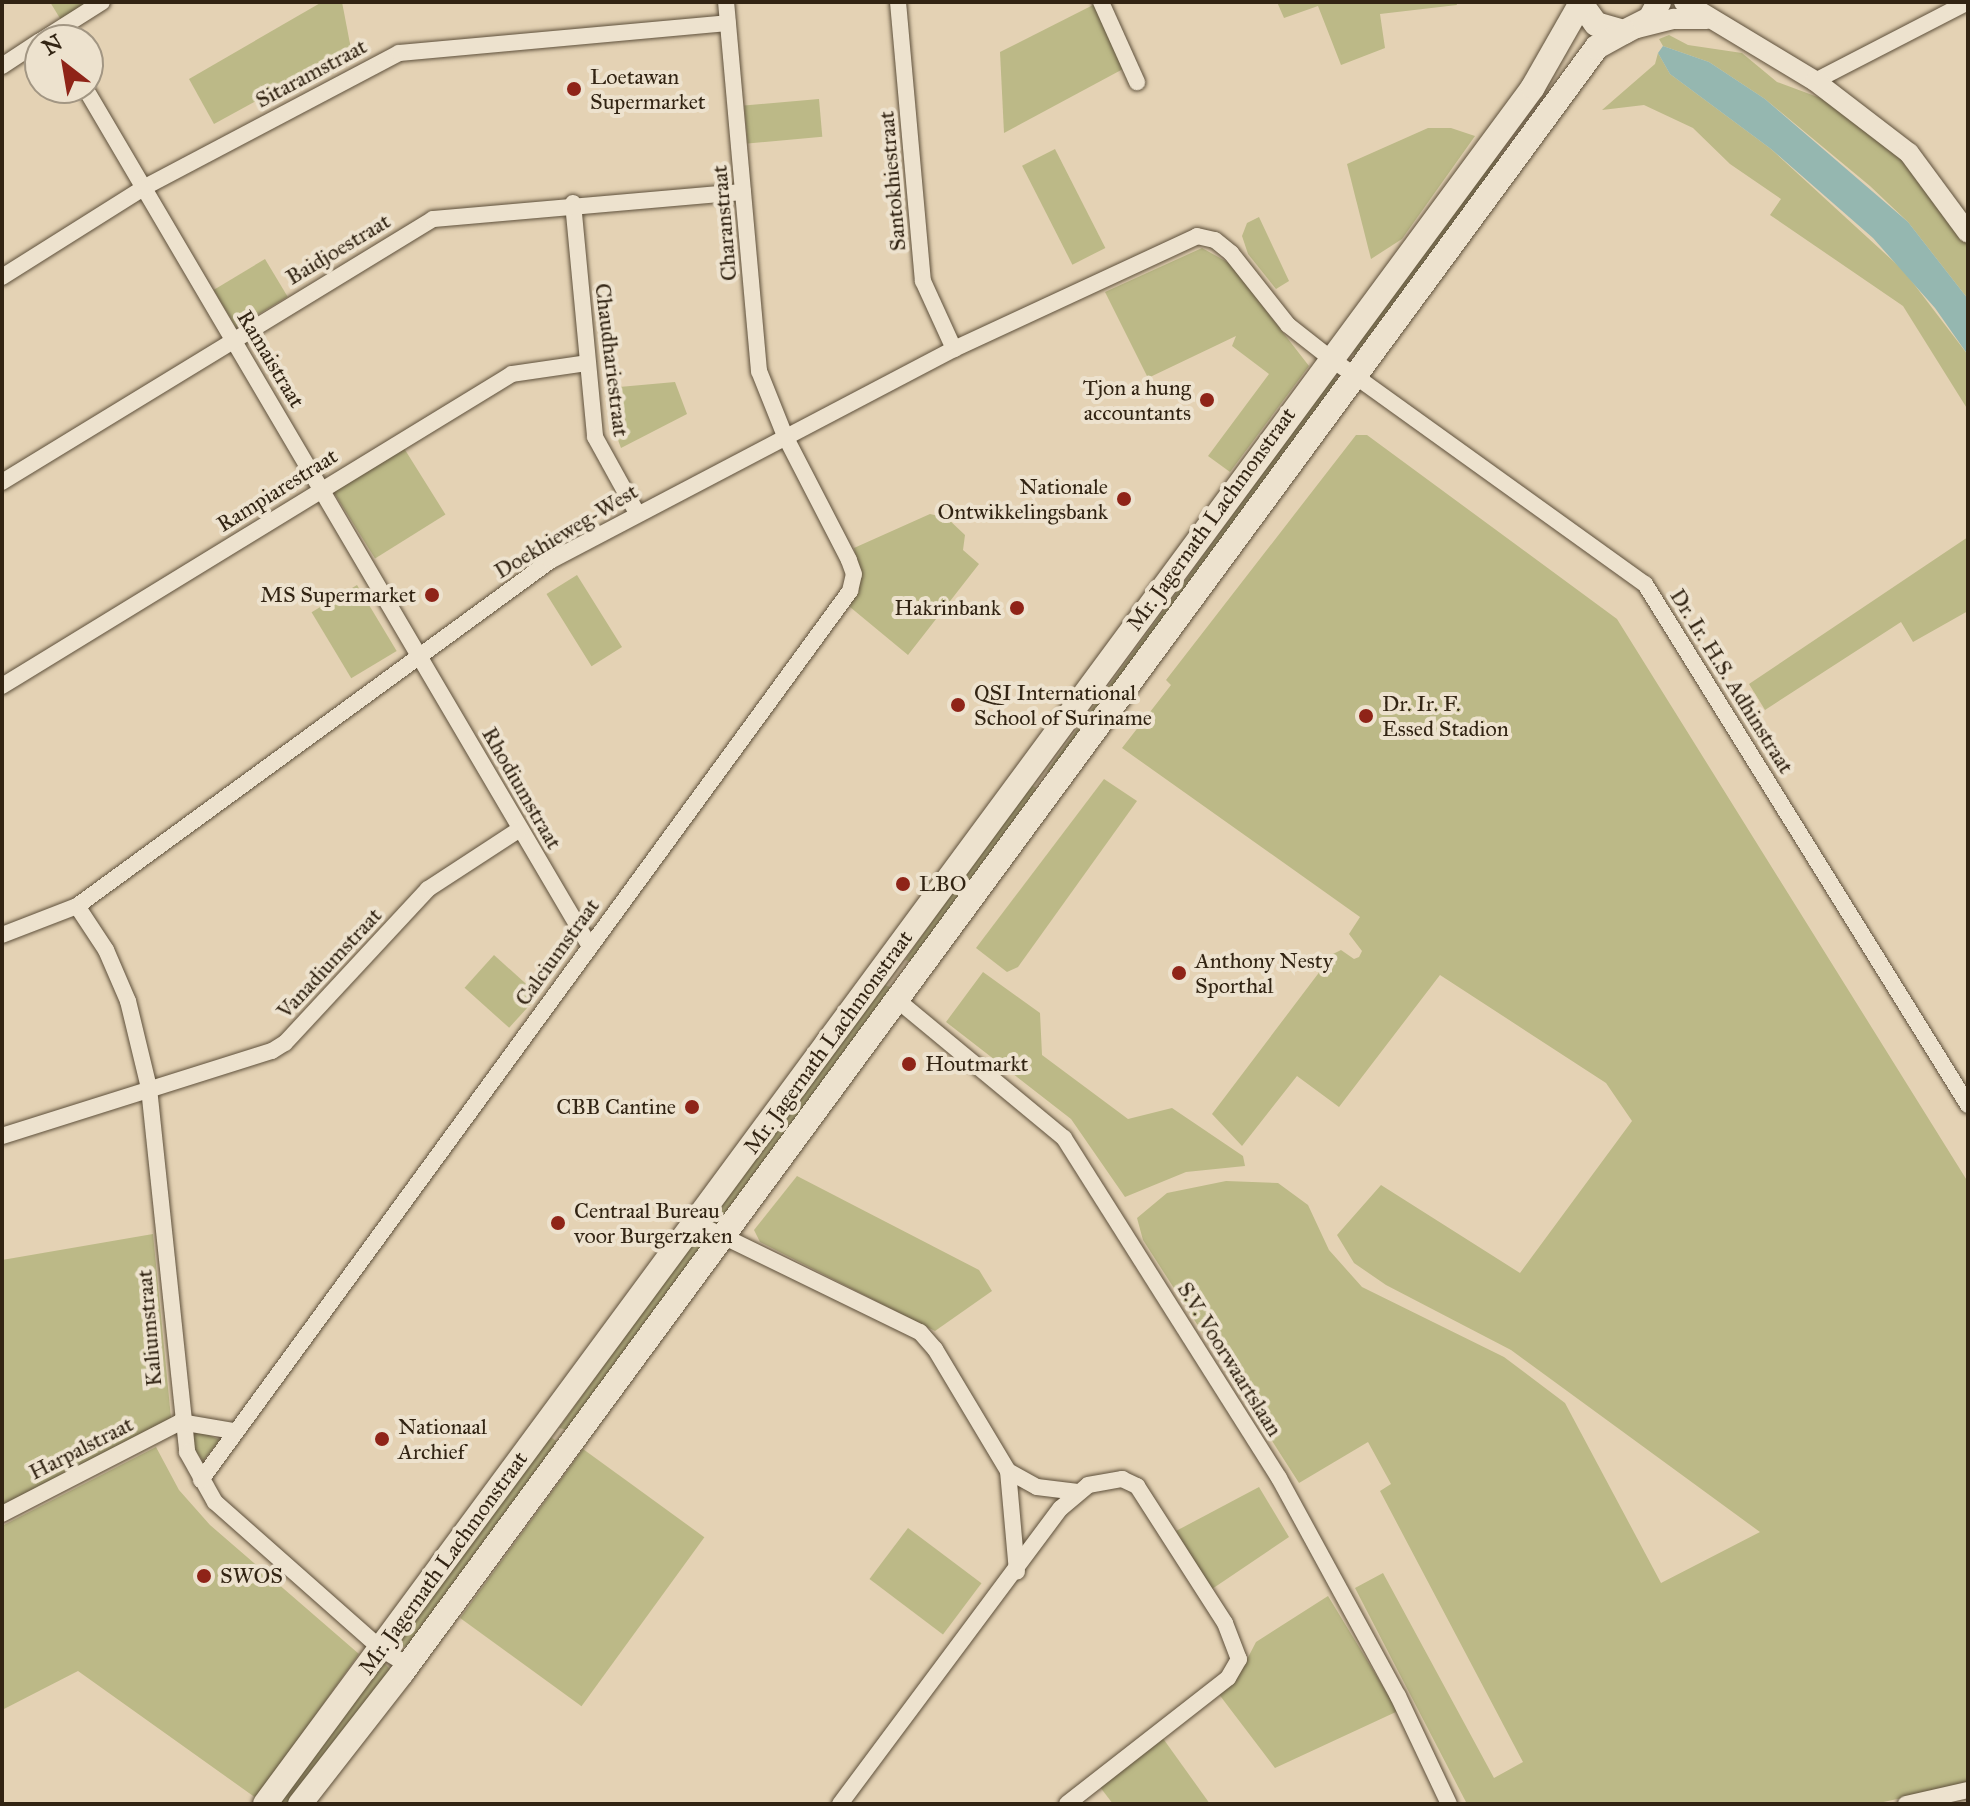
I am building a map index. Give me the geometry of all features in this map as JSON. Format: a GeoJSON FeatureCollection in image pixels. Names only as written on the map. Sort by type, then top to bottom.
{"type":"FeatureCollection","features":[{"type":"Feature","properties":{"kind":"main road","name":"Mr. Jagernath Lachmonstraat"},"geometry":{"type":"LineString","coordinates":[[265,1804],[1541,75],[1580,2]]}},
{"type":"Feature","properties":{"kind":"main road"},"geometry":{"type":"LineString","coordinates":[[1580,2],[1596,24],[1630,30]]}},
{"type":"Feature","properties":{"kind":"main road","name":"Mr. Jagernath Lachmonstraat"},"geometry":{"type":"LineString","coordinates":[[300,1804],[408,1665],[1597,47],[1650,19],[1659,2]]}},
{"type":"Feature","properties":{"kind":"main road"},"geometry":{"type":"LineString","coordinates":[[1023,777],[1047,795]]}},
{"type":"Feature","properties":{"kind":"main road"},"geometry":{"type":"LineString","coordinates":[[883,968],[901,992]]}},
{"type":"Feature","properties":{"kind":"street"},"geometry":{"type":"LineString","coordinates":[[70,24],[102,2]]}},
{"type":"Feature","properties":{"kind":"street","name":"Charanstraat"},"geometry":{"type":"LineString","coordinates":[[726,2],[759,371],[785,436]]}},
{"type":"Feature","properties":{"kind":"street","name":"Santokhiestraat"},"geometry":{"type":"LineString","coordinates":[[898,2],[923,281],[954,349]]}},
{"type":"Feature","properties":{"kind":"street"},"geometry":{"type":"LineString","coordinates":[[1101,2],[1137,82]]}},
{"type":"Feature","properties":{"kind":"street"},"geometry":{"type":"LineString","coordinates":[[1684,2],[1707,19],[1815,81],[1909,153],[1968,233]]}},
{"type":"Feature","properties":{"kind":"street"},"geometry":{"type":"LineString","coordinates":[[1815,81],[1968,2]]}},
{"type":"Feature","properties":{"kind":"street"},"geometry":{"type":"LineString","coordinates":[[1630,30],[1674,19],[1707,19]]}},
{"type":"Feature","properties":{"kind":"street","name":"Sitaramstraat"},"geometry":{"type":"LineString","coordinates":[[2,277],[145,187],[399,53],[728,23]]}},
{"type":"Feature","properties":{"kind":"street"},"geometry":{"type":"LineString","coordinates":[[2,66],[24,53]]}},
{"type":"Feature","properties":{"kind":"street","name":"Ramaistraat"},"geometry":{"type":"LineString","coordinates":[[95,104],[418,653]]}},
{"type":"Feature","properties":{"kind":"street","name":"Baidjoestraat"},"geometry":{"type":"LineString","coordinates":[[2,482],[232,338],[433,219],[573,203],[743,192]]}},
{"type":"Feature","properties":{"kind":"street","name":"Chaudhariestraat"},"geometry":{"type":"LineString","coordinates":[[573,203],[595,437],[637,513]]}},
{"type":"Feature","properties":{"kind":"street","name":"Doekhieweg-West"},"geometry":{"type":"LineString","coordinates":[[2,935],[77,906],[418,653],[550,561],[954,349],[1197,236]]}},
{"type":"Feature","properties":{"kind":"street","name":"Dr. Ir. H.S. Adhinstraat"},"geometry":{"type":"LineString","coordinates":[[1197,236],[1215,240],[1231,253],[1288,325],[1355,378],[1645,584],[1968,1105]]}},
{"type":"Feature","properties":{"kind":"street","name":"Rampiarestraat"},"geometry":{"type":"LineString","coordinates":[[2,686],[321,487],[512,374],[587,363]]}},
{"type":"Feature","properties":{"kind":"street","name":"Calciumstraat"},"geometry":{"type":"LineString","coordinates":[[201,1480],[850,591],[854,574],[849,560],[785,436]]}},
{"type":"Feature","properties":{"kind":"street","name":"Rhodiumstraat"},"geometry":{"type":"LineString","coordinates":[[418,653],[589,945]]}},
{"type":"Feature","properties":{"kind":"street","name":"Vanadiumstraat"},"geometry":{"type":"LineString","coordinates":[[2,1136],[285,1043],[428,889],[520,829]]}},
{"type":"Feature","properties":{"kind":"street","name":"Kaliumstraat"},"geometry":{"type":"LineString","coordinates":[[77,906],[106,950],[128,1001],[149,1088],[180,1422],[201,1480],[215,1502],[381,1649],[408,1665]]}},
{"type":"Feature","properties":{"kind":"street","name":"S.V. Voorwaartslaan"},"geometry":{"type":"LineString","coordinates":[[901,992],[1048,1121],[1073,1150],[1279,1478],[1398,1696],[1449,1804]]}},
{"type":"Feature","properties":{"kind":"street"},"geometry":{"type":"LineString","coordinates":[[694,1222],[720,1239],[920,1332],[935,1349],[1008,1471],[1017,1573]]}},
{"type":"Feature","properties":{"kind":"street"},"geometry":{"type":"LineString","coordinates":[[180,1422],[234,1431]]}},
{"type":"Feature","properties":{"kind":"street","name":"Harpalstraat"},"geometry":{"type":"LineString","coordinates":[[2,1514],[180,1422]]}},
{"type":"Feature","properties":{"kind":"street"},"geometry":{"type":"LineString","coordinates":[[1008,1471],[1037,1487],[1076,1492],[1116,1478],[1137,1486],[1225,1623],[1239,1659],[1228,1678],[1067,1804]]}},
{"type":"Feature","properties":{"kind":"street"},"geometry":{"type":"LineString","coordinates":[[840,1804],[1076,1492]]}},
{"type":"Feature","properties":{"kind":"street"},"geometry":{"type":"LineString","coordinates":[[1906,1804],[1968,1790]]}},
{"type":"Feature","properties":{"kind":"shaded area"},"geometry":{"type":"Polygon","coordinates":[[[50,2],[88,2],[61,20],[50,2]]]}},
{"type":"Feature","properties":{"kind":"shaded area"},"geometry":{"type":"Polygon","coordinates":[[[322,2],[342,2],[351,49],[214,124],[189,79],[322,2]]]}},
{"type":"Feature","properties":{"kind":"shaded area"},"geometry":{"type":"Polygon","coordinates":[[[1277,2],[1456,2],[1457,5],[1380,14],[1385,48],[1341,65],[1318,6],[1284,18],[1277,2]]]}},
{"type":"Feature","properties":{"kind":"shaded area"},"geometry":{"type":"Polygon","coordinates":[[[1097,3],[1123,69],[1004,133],[1000,52],[1097,3]]]}},
{"type":"Feature","properties":{"kind":"shaded area"},"geometry":{"type":"Polygon","coordinates":[[[1669,35],[1688,45],[1742,53],[1777,82],[1823,99],[1912,168],[1968,244],[1968,299],[1908,222],[1870,186],[1765,99],[1709,62],[1663,46],[1659,39],[1669,35]]]}},
{"type":"Feature","properties":{"kind":"shaded area"},"geometry":{"type":"Polygon","coordinates":[[[1658,53],[1670,74],[1771,149],[1904,271],[1968,355],[1968,410],[1903,306],[1770,215],[1781,199],[1730,164],[1693,128],[1644,105],[1602,110],[1655,64],[1658,53]]]}},
{"type":"Feature","properties":{"kind":"shaded area"},"geometry":{"type":"Polygon","coordinates":[[[819,99],[822,137],[748,143],[744,106],[819,99]]]}},
{"type":"Feature","properties":{"kind":"shaded area"},"geometry":{"type":"Polygon","coordinates":[[[1428,128],[1451,128],[1475,136],[1402,239],[1371,259],[1347,164],[1428,128]]]}},
{"type":"Feature","properties":{"kind":"shaded area"},"geometry":{"type":"Polygon","coordinates":[[[1055,149],[1105,248],[1072,265],[1022,166],[1055,149]]]}},
{"type":"Feature","properties":{"kind":"shaded area"},"geometry":{"type":"Polygon","coordinates":[[[1495,158],[1501,160],[1354,356],[1355,342],[1495,158]]]}},
{"type":"Feature","properties":{"kind":"shaded area"},"geometry":{"type":"Polygon","coordinates":[[[1259,217],[1289,281],[1276,289],[1248,254],[1242,236],[1247,223],[1259,217]]]}},
{"type":"Feature","properties":{"kind":"shaded area"},"geometry":{"type":"Polygon","coordinates":[[[1202,248],[1229,263],[1309,366],[1230,472],[1208,456],[1269,374],[1232,346],[1236,336],[1148,378],[1105,292],[1202,248]]]}},
{"type":"Feature","properties":{"kind":"shaded area"},"geometry":{"type":"Polygon","coordinates":[[[265,259],[288,297],[236,328],[214,290],[265,259]]]}},
{"type":"Feature","properties":{"kind":"shaded area"},"geometry":{"type":"Polygon","coordinates":[[[1333,377],[1340,382],[1054,776],[1047,771],[1333,377]]]}},
{"type":"Feature","properties":{"kind":"shaded area"},"geometry":{"type":"Polygon","coordinates":[[[675,382],[687,414],[621,448],[611,421],[608,388],[675,382]]]}},
{"type":"Feature","properties":{"kind":"shaded area"},"geometry":{"type":"Polygon","coordinates":[[[1356,435],[1367,435],[1617,619],[1968,1182],[1968,1784],[1874,1804],[1467,1804],[1355,1588],[1383,1573],[1494,1778],[1523,1762],[1380,1491],[1391,1484],[1368,1442],[1299,1483],[1143,1240],[1137,1218],[1167,1193],[1226,1181],[1278,1183],[1308,1205],[1329,1250],[1362,1287],[1504,1357],[1565,1403],[1661,1583],[1760,1532],[1511,1350],[1386,1285],[1354,1263],[1337,1235],[1381,1185],[1520,1273],[1632,1121],[1606,1083],[1440,975],[1339,1107],[1297,1076],[1242,1146],[1212,1114],[1333,954],[1341,950],[1354,959],[1359,957],[1362,951],[1349,934],[1360,917],[1122,748],[1171,685],[1166,680],[1356,435]]]}},
{"type":"Feature","properties":{"kind":"shaded area"},"geometry":{"type":"Polygon","coordinates":[[[402,445],[445,515],[375,559],[332,489],[402,445]]]}},
{"type":"Feature","properties":{"kind":"shaded area"},"geometry":{"type":"Polygon","coordinates":[[[930,514],[947,518],[965,535],[963,550],[979,564],[908,655],[850,607],[860,580],[854,548],[930,514]]]}},
{"type":"Feature","properties":{"kind":"shaded area"},"geometry":{"type":"Polygon","coordinates":[[[1968,537],[1968,611],[1913,642],[1901,622],[1765,710],[1749,684],[1968,537]]]}},
{"type":"Feature","properties":{"kind":"shaded area"},"geometry":{"type":"Polygon","coordinates":[[[577,575],[622,647],[592,666],[546,594],[577,575]]]}},
{"type":"Feature","properties":{"kind":"shaded area"},"geometry":{"type":"Polygon","coordinates":[[[357,585],[397,651],[351,678],[312,612],[357,585]]]}},
{"type":"Feature","properties":{"kind":"shaded area"},"geometry":{"type":"Polygon","coordinates":[[[1104,779],[1137,801],[1018,967],[1007,972],[976,948],[1104,779]]]}},
{"type":"Feature","properties":{"kind":"shaded area"},"geometry":{"type":"Polygon","coordinates":[[[1029,784],[1038,789],[912,962],[905,960],[1029,784]]]}},
{"type":"Feature","properties":{"kind":"shaded area"},"geometry":{"type":"Polygon","coordinates":[[[494,955],[539,995],[509,1028],[465,988],[494,955]]]}},
{"type":"Feature","properties":{"kind":"shaded area"},"geometry":{"type":"Polygon","coordinates":[[[983,972],[1040,1013],[1042,1055],[1128,1119],[1172,1108],[1243,1156],[1245,1166],[1186,1172],[1125,1197],[1071,1119],[946,1022],[983,972]]]}},
{"type":"Feature","properties":{"kind":"shaded area"},"geometry":{"type":"Polygon","coordinates":[[[883,984],[892,988],[718,1225],[705,1221],[883,984]]]}},
{"type":"Feature","properties":{"kind":"shaded area"},"geometry":{"type":"Polygon","coordinates":[[[797,1176],[979,1270],[992,1291],[935,1331],[760,1242],[754,1230],[797,1176]]]}},
{"type":"Feature","properties":{"kind":"shaded area"},"geometry":{"type":"Polygon","coordinates":[[[153,1234],[171,1418],[2,1506],[2,1260],[153,1234]]]}},
{"type":"Feature","properties":{"kind":"shaded area"},"geometry":{"type":"Polygon","coordinates":[[[694,1240],[703,1245],[568,1430],[559,1428],[694,1240]]]}},
{"type":"Feature","properties":{"kind":"shaded area"},"geometry":{"type":"Polygon","coordinates":[[[197,1430],[220,1440],[203,1461],[189,1442],[197,1430]]]}},
{"type":"Feature","properties":{"kind":"shaded area"},"geometry":{"type":"Polygon","coordinates":[[[549,1436],[559,1443],[408,1646],[401,1647],[397,1642],[549,1436]]]}},
{"type":"Feature","properties":{"kind":"shaded area"},"geometry":{"type":"Polygon","coordinates":[[[156,1447],[179,1490],[210,1525],[359,1654],[256,1798],[78,1671],[2,1710],[2,1526],[156,1447]]]}},
{"type":"Feature","properties":{"kind":"shaded area"},"geometry":{"type":"Polygon","coordinates":[[[583,1449],[704,1537],[582,1706],[460,1618],[583,1449]]]}},
{"type":"Feature","properties":{"kind":"shaded area"},"geometry":{"type":"Polygon","coordinates":[[[1259,1487],[1289,1537],[1212,1589],[1176,1531],[1259,1487]]]}},
{"type":"Feature","properties":{"kind":"shaded area"},"geometry":{"type":"Polygon","coordinates":[[[908,1528],[981,1583],[943,1634],[869,1579],[908,1528]]]}},
{"type":"Feature","properties":{"kind":"shaded area"},"geometry":{"type":"Polygon","coordinates":[[[1328,1596],[1398,1711],[1275,1768],[1218,1693],[1241,1671],[1256,1642],[1328,1596]]]}},
{"type":"Feature","properties":{"kind":"shaded area"},"geometry":{"type":"Polygon","coordinates":[[[383,1662],[390,1669],[292,1804],[274,1804],[383,1662]]]}},
{"type":"Feature","properties":{"kind":"shaded area"},"geometry":{"type":"Polygon","coordinates":[[[1162,1737],[1210,1804],[1113,1804],[1100,1787],[1162,1737]]]}},
{"type":"Feature","properties":{"kind":"water"},"geometry":{"type":"Polygon","coordinates":[[[1663,46],[1709,62],[1765,99],[1908,222],[1968,299],[1968,355],[1935,308],[1873,238],[1771,149],[1670,74],[1658,53],[1663,46]]]}},
{"type":"Feature","properties":{"kind":"place","name":"Loetawan Supermarket"},"geometry":{"type":"Point","coordinates":[574,89]}},
{"type":"Feature","properties":{"kind":"place","name":"Tjon a hung accountants"},"geometry":{"type":"Point","coordinates":[1207,400]}},
{"type":"Feature","properties":{"kind":"place","name":"Nationale Ontwikkelingsbank"},"geometry":{"type":"Point","coordinates":[1124,499]}},
{"type":"Feature","properties":{"kind":"place","name":"MS Supermarket"},"geometry":{"type":"Point","coordinates":[432,595]}},
{"type":"Feature","properties":{"kind":"place","name":"Hakrinbank"},"geometry":{"type":"Point","coordinates":[1017,608]}},
{"type":"Feature","properties":{"kind":"place","name":"QSI International School of Suriname"},"geometry":{"type":"Point","coordinates":[958,705]}},
{"type":"Feature","properties":{"kind":"place","name":"Dr. Ir. F. Essed Stadion"},"geometry":{"type":"Point","coordinates":[1366,716]}},
{"type":"Feature","properties":{"kind":"place","name":"LBO"},"geometry":{"type":"Point","coordinates":[903,884]}},
{"type":"Feature","properties":{"kind":"place","name":"Anthony Nesty Sporthal"},"geometry":{"type":"Point","coordinates":[1179,973]}},
{"type":"Feature","properties":{"kind":"place","name":"Houtmarkt"},"geometry":{"type":"Point","coordinates":[909,1064]}},
{"type":"Feature","properties":{"kind":"place","name":"CBB Cantine"},"geometry":{"type":"Point","coordinates":[692,1107]}},
{"type":"Feature","properties":{"kind":"place","name":"Centraal Bureau voor Burgerzaken"},"geometry":{"type":"Point","coordinates":[558,1223]}},
{"type":"Feature","properties":{"kind":"place","name":"Nationaal Archief"},"geometry":{"type":"Point","coordinates":[382,1439]}},
{"type":"Feature","properties":{"kind":"place","name":"SWOS"},"geometry":{"type":"Point","coordinates":[204,1576]}}]}
